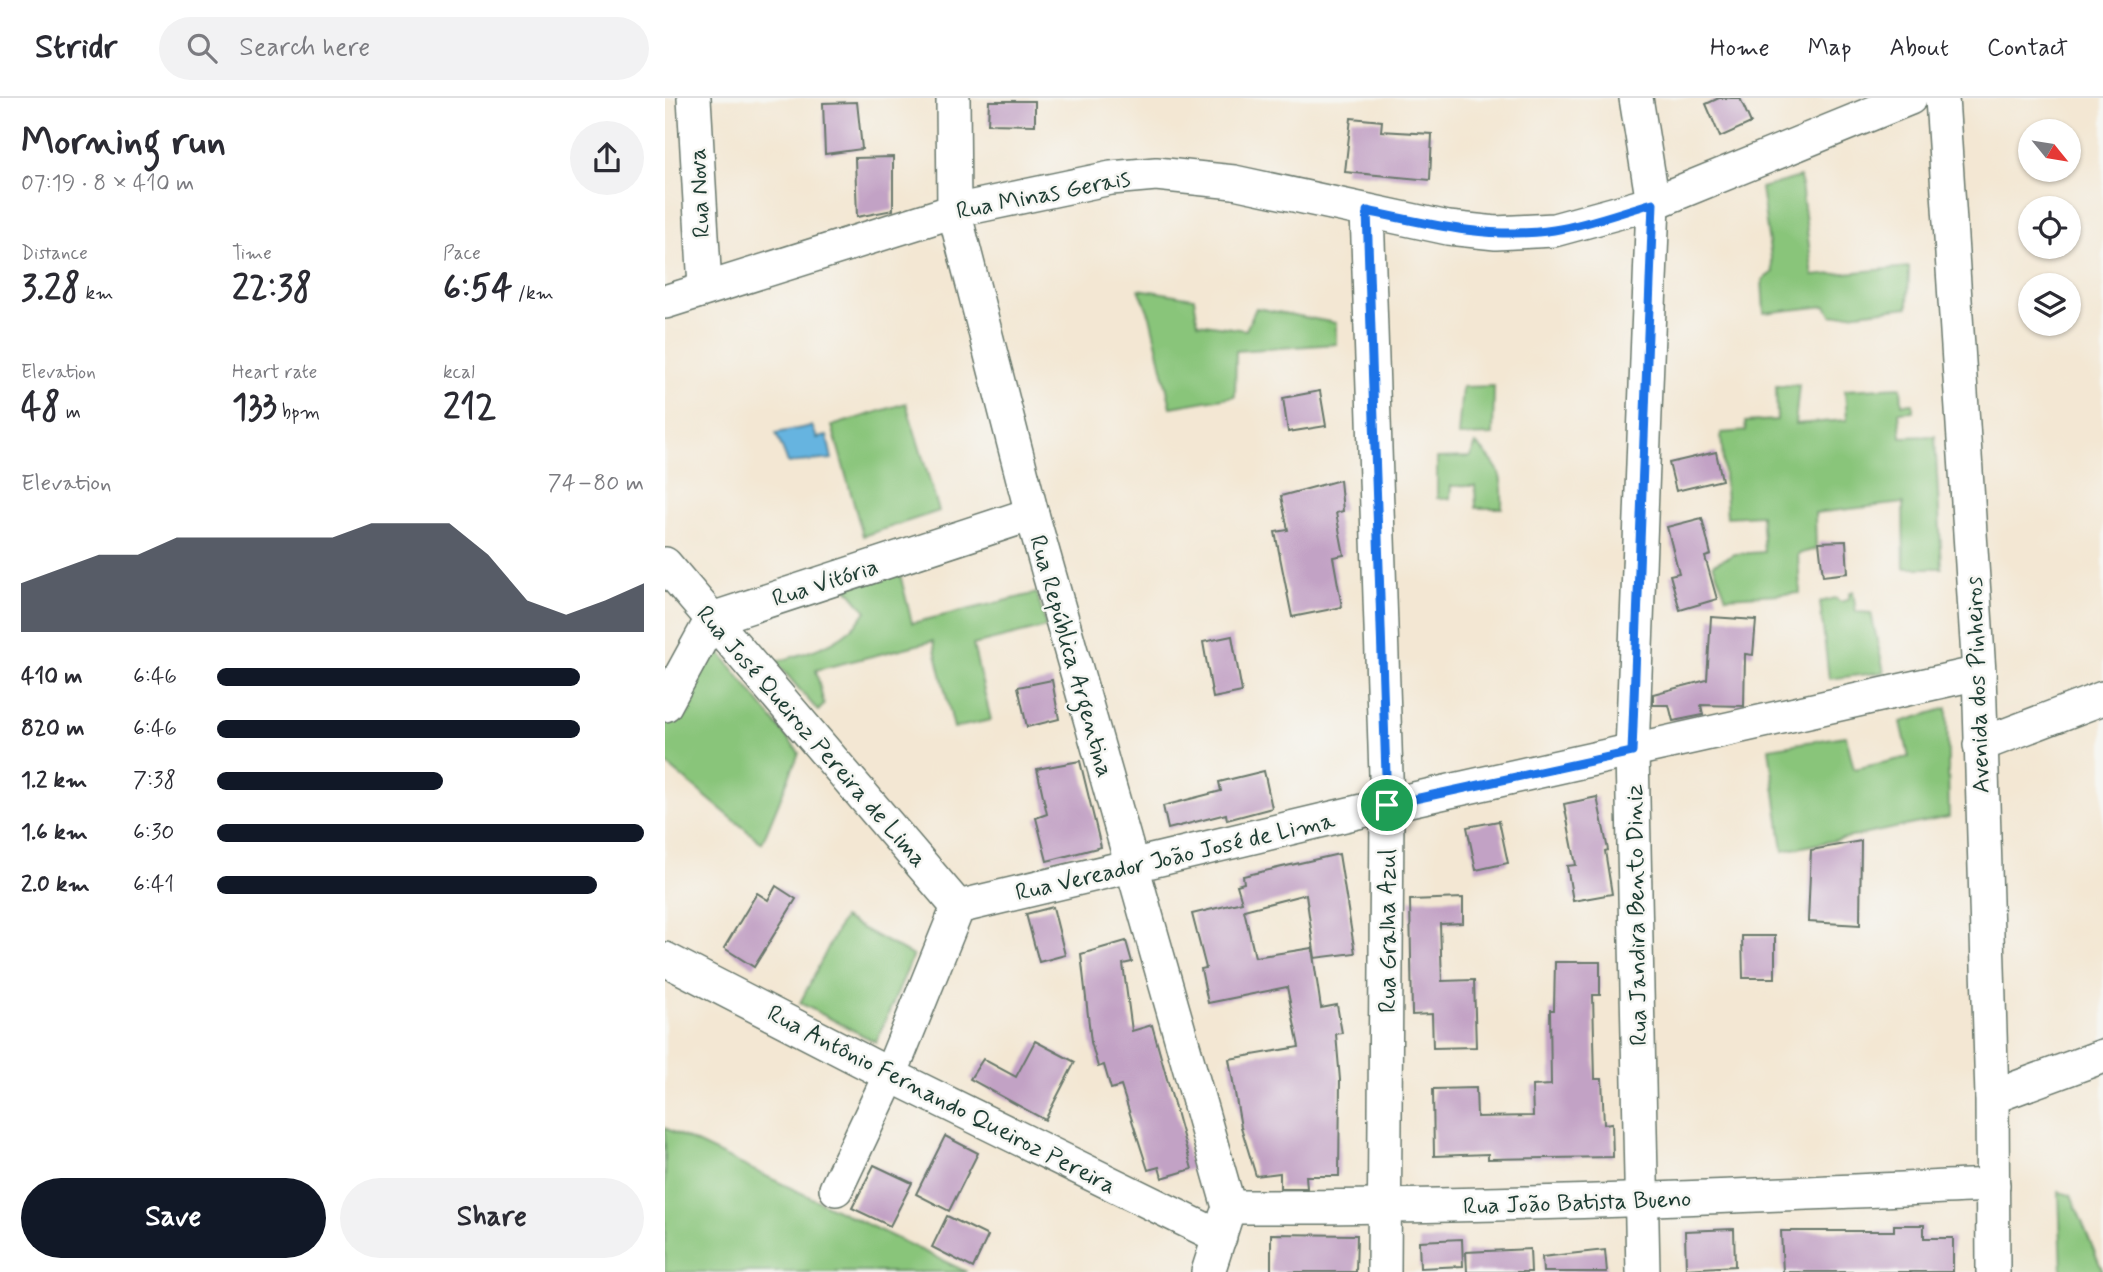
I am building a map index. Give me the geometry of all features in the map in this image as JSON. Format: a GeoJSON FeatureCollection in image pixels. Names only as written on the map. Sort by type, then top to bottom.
{"type":"FeatureCollection","features":[{"type":"Feature","properties":{"kind":"street","name":"Rua Nova"},"geometry":{"type":"LineString","coordinates":[[694,98],[705,287]]}},
{"type":"Feature","properties":{"kind":"street","name":"Rua República Argentina"},"geometry":{"type":"LineString","coordinates":[[953,98],[954,211],[1032,514],[1132,867],[1225,1222]]}},
{"type":"Feature","properties":{"kind":"street","name":"Rua Jandira Bento Diniz"},"geometry":{"type":"LineString","coordinates":[[1636,98],[1653,203],[1632,752],[1643,1272]]}},
{"type":"Feature","properties":{"kind":"street","name":"Rua Minas Gerais"},"geometry":{"type":"LineString","coordinates":[[665,302],[705,287],[954,211],[1111,178],[1156,174],[1234,182],[1448,228],[1496,233],[1554,230],[1653,203],[1910,98]]}},
{"type":"Feature","properties":{"kind":"street","name":"Avenida dos Pinheiros"},"geometry":{"type":"LineString","coordinates":[[1943,98],[1979,673],[1993,1272]]}},
{"type":"Feature","properties":{"kind":"street","name":"Rua Gralha Azul"},"geometry":{"type":"LineString","coordinates":[[1367,211],[1387,805],[1384,1272]]}},
{"type":"Feature","properties":{"kind":"street","name":"Rua Vitória"},"geometry":{"type":"LineString","coordinates":[[712,619],[1032,514]]}},
{"type":"Feature","properties":{"kind":"street","name":"Rua José Queiroz Pereira de Lima"},"geometry":{"type":"LineString","coordinates":[[665,565],[958,907]]}},
{"type":"Feature","properties":{"kind":"street"},"geometry":{"type":"LineString","coordinates":[[665,705],[712,619]]}},
{"type":"Feature","properties":{"kind":"street","name":"Rua Vereador João José de Lima"},"geometry":{"type":"LineString","coordinates":[[958,907],[1387,805],[1979,673]]}},
{"type":"Feature","properties":{"kind":"street"},"geometry":{"type":"LineString","coordinates":[[1980,745],[2103,698]]}},
{"type":"Feature","properties":{"kind":"street"},"geometry":{"type":"LineString","coordinates":[[836,1189],[890,1075],[958,907]]}},
{"type":"Feature","properties":{"kind":"street","name":"Rua Antônio Fernando Queiroz Pereira"},"geometry":{"type":"LineString","coordinates":[[665,959],[890,1075],[1225,1222]]}},
{"type":"Feature","properties":{"kind":"street"},"geometry":{"type":"LineString","coordinates":[[1991,1097],[2103,1056]]}},
{"type":"Feature","properties":{"kind":"street","name":"Rua João Batista Bueno"},"geometry":{"type":"LineString","coordinates":[[1225,1222],[1385,1208],[1643,1201],[1993,1185]]}},
{"type":"Feature","properties":{"kind":"street"},"geometry":{"type":"LineString","coordinates":[[1208,1272],[1225,1222]]}},
{"type":"Feature","properties":{"kind":"green space"},"geometry":{"type":"Polygon","coordinates":[[[1800,177],[1813,276],[1909,267],[1908,307],[1832,316],[1826,306],[1764,313],[1762,280],[1773,272],[1761,188],[1800,177]]]}},
{"type":"Feature","properties":{"kind":"green space"},"geometry":{"type":"Polygon","coordinates":[[[1139,289],[1194,298],[1198,323],[1246,330],[1256,308],[1336,323],[1336,344],[1236,351],[1235,396],[1171,407],[1150,316],[1139,289]]]}},
{"type":"Feature","properties":{"kind":"green space"},"geometry":{"type":"Polygon","coordinates":[[[1799,385],[1795,424],[1847,420],[1845,390],[1901,387],[1902,404],[1913,403],[1913,411],[1899,412],[1901,437],[1935,436],[1942,568],[1904,568],[1903,503],[1815,513],[1816,549],[1798,554],[1800,593],[1726,597],[1713,564],[1735,554],[1764,552],[1761,515],[1727,517],[1721,433],[1746,431],[1745,422],[1777,420],[1776,386],[1799,385]]]}},
{"type":"Feature","properties":{"kind":"green space"},"geometry":{"type":"Polygon","coordinates":[[[1494,386],[1493,435],[1458,436],[1462,387],[1494,386]]]}},
{"type":"Feature","properties":{"kind":"green space"},"geometry":{"type":"Polygon","coordinates":[[[906,403],[939,511],[863,536],[832,426],[906,403]]]}},
{"type":"Feature","properties":{"kind":"green space"},"geometry":{"type":"Polygon","coordinates":[[[1476,444],[1499,472],[1502,508],[1476,508],[1475,486],[1451,486],[1450,499],[1437,498],[1437,458],[1470,457],[1476,444]]]}},
{"type":"Feature","properties":{"kind":"green space"},"geometry":{"type":"Polygon","coordinates":[[[900,574],[912,623],[1037,593],[1046,627],[973,645],[991,720],[954,728],[933,641],[816,670],[824,705],[818,711],[776,662],[826,645],[838,639],[858,622],[866,611],[846,587],[900,574]]]}},
{"type":"Feature","properties":{"kind":"green space"},"geometry":{"type":"Polygon","coordinates":[[[1853,591],[1856,612],[1871,613],[1884,672],[1829,679],[1820,602],[1835,598],[1841,602],[1849,599],[1849,594],[1853,591]]]}},
{"type":"Feature","properties":{"kind":"green space"},"geometry":{"type":"Polygon","coordinates":[[[711,641],[799,753],[762,843],[665,763],[665,725],[711,641]]]}},
{"type":"Feature","properties":{"kind":"green space"},"geometry":{"type":"Polygon","coordinates":[[[1947,708],[1949,817],[1783,851],[1769,748],[1846,736],[1854,769],[1909,757],[1901,722],[1947,708]]]}},
{"type":"Feature","properties":{"kind":"green space"},"geometry":{"type":"Polygon","coordinates":[[[843,918],[913,956],[876,1042],[800,1003],[843,918]]]}},
{"type":"Feature","properties":{"kind":"green space"},"geometry":{"type":"Polygon","coordinates":[[[665,1128],[967,1272],[665,1272],[665,1128]]]}},
{"type":"Feature","properties":{"kind":"green space"},"geometry":{"type":"Polygon","coordinates":[[[2059,1192],[2071,1195],[2103,1272],[2062,1272],[2059,1192]]]}},
{"type":"Feature","properties":{"kind":"water"},"geometry":{"type":"Polygon","coordinates":[[[812,426],[817,438],[827,436],[832,459],[788,463],[776,433],[812,426]]]}},
{"type":"Feature","properties":{"kind":"building"},"geometry":{"type":"Polygon","coordinates":[[[1719,98],[1740,98],[1751,123],[1720,137],[1706,104],[1719,98]]]}},
{"type":"Feature","properties":{"kind":"building"},"geometry":{"type":"Polygon","coordinates":[[[989,101],[1035,101],[1035,125],[988,124],[989,101]]]}},
{"type":"Feature","properties":{"kind":"building"},"geometry":{"type":"Polygon","coordinates":[[[857,102],[862,149],[825,154],[823,103],[857,102]]]}},
{"type":"Feature","properties":{"kind":"building"},"geometry":{"type":"Polygon","coordinates":[[[1351,118],[1382,121],[1381,131],[1432,134],[1430,180],[1345,172],[1351,118]]]}},
{"type":"Feature","properties":{"kind":"building"},"geometry":{"type":"Polygon","coordinates":[[[893,157],[893,210],[857,217],[855,158],[893,157]]]}},
{"type":"Feature","properties":{"kind":"building"},"geometry":{"type":"Polygon","coordinates":[[[1320,391],[1326,426],[1288,432],[1283,398],[1320,391]]]}},
{"type":"Feature","properties":{"kind":"building"},"geometry":{"type":"Polygon","coordinates":[[[1716,452],[1722,480],[1676,491],[1669,463],[1716,452]]]}},
{"type":"Feature","properties":{"kind":"building"},"geometry":{"type":"Polygon","coordinates":[[[1340,480],[1343,511],[1336,513],[1344,555],[1333,557],[1342,607],[1292,617],[1275,532],[1288,530],[1281,496],[1340,480]]]}},
{"type":"Feature","properties":{"kind":"building"},"geometry":{"type":"Polygon","coordinates":[[[1702,518],[1711,555],[1705,557],[1717,599],[1680,610],[1670,575],[1679,573],[1667,527],[1702,518]]]}},
{"type":"Feature","properties":{"kind":"building"},"geometry":{"type":"Polygon","coordinates":[[[1846,541],[1848,573],[1823,576],[1819,542],[1846,541]]]}},
{"type":"Feature","properties":{"kind":"building"},"geometry":{"type":"Polygon","coordinates":[[[1711,617],[1756,620],[1753,655],[1745,654],[1744,706],[1701,705],[1703,715],[1673,721],[1669,705],[1653,705],[1653,694],[1707,680],[1711,617]]]}},
{"type":"Feature","properties":{"kind":"building"},"geometry":{"type":"Polygon","coordinates":[[[1232,636],[1242,692],[1213,698],[1203,642],[1232,636]]]}},
{"type":"Feature","properties":{"kind":"building"},"geometry":{"type":"Polygon","coordinates":[[[1052,680],[1059,719],[1027,727],[1018,687],[1052,680]]]}},
{"type":"Feature","properties":{"kind":"building"},"geometry":{"type":"Polygon","coordinates":[[[1080,761],[1101,847],[1047,861],[1036,818],[1047,814],[1037,769],[1080,761]]]}},
{"type":"Feature","properties":{"kind":"building"},"geometry":{"type":"Polygon","coordinates":[[[1264,771],[1272,808],[1227,820],[1226,814],[1168,829],[1163,806],[1221,791],[1219,782],[1264,771]]]}},
{"type":"Feature","properties":{"kind":"building"},"geometry":{"type":"Polygon","coordinates":[[[1597,797],[1608,850],[1605,851],[1612,894],[1573,901],[1567,866],[1576,865],[1564,804],[1597,797]]]}},
{"type":"Feature","properties":{"kind":"building"},"geometry":{"type":"Polygon","coordinates":[[[1499,821],[1508,863],[1476,870],[1467,827],[1499,821]]]}},
{"type":"Feature","properties":{"kind":"building"},"geometry":{"type":"Polygon","coordinates":[[[1861,841],[1860,925],[1808,922],[1811,850],[1861,841]]]}},
{"type":"Feature","properties":{"kind":"building"},"geometry":{"type":"Polygon","coordinates":[[[1339,854],[1355,953],[1315,958],[1306,894],[1244,910],[1255,957],[1312,948],[1321,1008],[1337,1005],[1342,1033],[1336,1034],[1340,1080],[1339,1176],[1306,1176],[1307,1188],[1280,1188],[1280,1173],[1256,1176],[1241,1127],[1229,1059],[1299,1047],[1287,987],[1208,1003],[1201,969],[1206,968],[1192,914],[1242,902],[1237,885],[1244,883],[1243,876],[1339,854]]]}},
{"type":"Feature","properties":{"kind":"building"},"geometry":{"type":"Polygon","coordinates":[[[776,886],[796,899],[754,967],[724,948],[757,893],[768,900],[776,886]]]}},
{"type":"Feature","properties":{"kind":"building"},"geometry":{"type":"Polygon","coordinates":[[[1463,898],[1463,923],[1440,924],[1442,981],[1474,980],[1476,1047],[1433,1048],[1432,1014],[1412,1015],[1410,900],[1463,898]]]}},
{"type":"Feature","properties":{"kind":"building"},"geometry":{"type":"Polygon","coordinates":[[[1053,907],[1065,955],[1039,962],[1026,914],[1053,907]]]}},
{"type":"Feature","properties":{"kind":"building"},"geometry":{"type":"Polygon","coordinates":[[[1742,936],[1775,936],[1775,978],[1743,978],[1742,936]]]}},
{"type":"Feature","properties":{"kind":"building"},"geometry":{"type":"Polygon","coordinates":[[[1126,941],[1132,962],[1123,964],[1132,1031],[1152,1025],[1192,1169],[1162,1178],[1159,1167],[1148,1170],[1121,1086],[1111,1089],[1104,1065],[1098,1067],[1091,1042],[1081,954],[1126,941]]]}},
{"type":"Feature","properties":{"kind":"building"},"geometry":{"type":"Polygon","coordinates":[[[1555,962],[1600,962],[1600,995],[1593,995],[1595,1079],[1602,1079],[1604,1124],[1612,1123],[1613,1157],[1488,1159],[1488,1154],[1434,1156],[1433,1089],[1476,1088],[1477,1117],[1533,1116],[1532,1086],[1551,1085],[1550,1010],[1554,1010],[1555,962]]]}},
{"type":"Feature","properties":{"kind":"building"},"geometry":{"type":"Polygon","coordinates":[[[1035,1041],[1075,1062],[1045,1120],[970,1079],[983,1059],[1016,1077],[1035,1041]]]}},
{"type":"Feature","properties":{"kind":"building"},"geometry":{"type":"Polygon","coordinates":[[[945,1136],[978,1153],[949,1211],[916,1194],[945,1136]]]}},
{"type":"Feature","properties":{"kind":"building"},"geometry":{"type":"Polygon","coordinates":[[[874,1165],[912,1183],[890,1226],[852,1208],[874,1165]]]}},
{"type":"Feature","properties":{"kind":"building"},"geometry":{"type":"Polygon","coordinates":[[[947,1216],[988,1236],[973,1268],[932,1247],[947,1216]]]}},
{"type":"Feature","properties":{"kind":"building"},"geometry":{"type":"Polygon","coordinates":[[[1894,1225],[1924,1225],[1924,1238],[1953,1238],[1953,1272],[1783,1272],[1781,1231],[1894,1231],[1894,1225]]]}},
{"type":"Feature","properties":{"kind":"building"},"geometry":{"type":"Polygon","coordinates":[[[1734,1229],[1735,1266],[1686,1269],[1685,1231],[1734,1229]]]}},
{"type":"Feature","properties":{"kind":"building"},"geometry":{"type":"Polygon","coordinates":[[[1271,1234],[1357,1235],[1356,1272],[1271,1272],[1271,1234]]]}},
{"type":"Feature","properties":{"kind":"building"},"geometry":{"type":"Polygon","coordinates":[[[1462,1239],[1463,1266],[1420,1268],[1419,1241],[1462,1239]]]}},
{"type":"Feature","properties":{"kind":"building"},"geometry":{"type":"Polygon","coordinates":[[[1530,1249],[1531,1272],[1467,1272],[1466,1252],[1530,1249]]]}},
{"type":"Feature","properties":{"kind":"building"},"geometry":{"type":"Polygon","coordinates":[[[1605,1250],[1607,1272],[1543,1272],[1542,1257],[1605,1250]]]}},
{"type":"Feature","properties":{"kind":"route"},"geometry":{"type":"LineString","coordinates":[[1653,203],[1632,752],[1387,805],[1367,211],[1448,228],[1496,233],[1554,230],[1653,203]]}}]}
